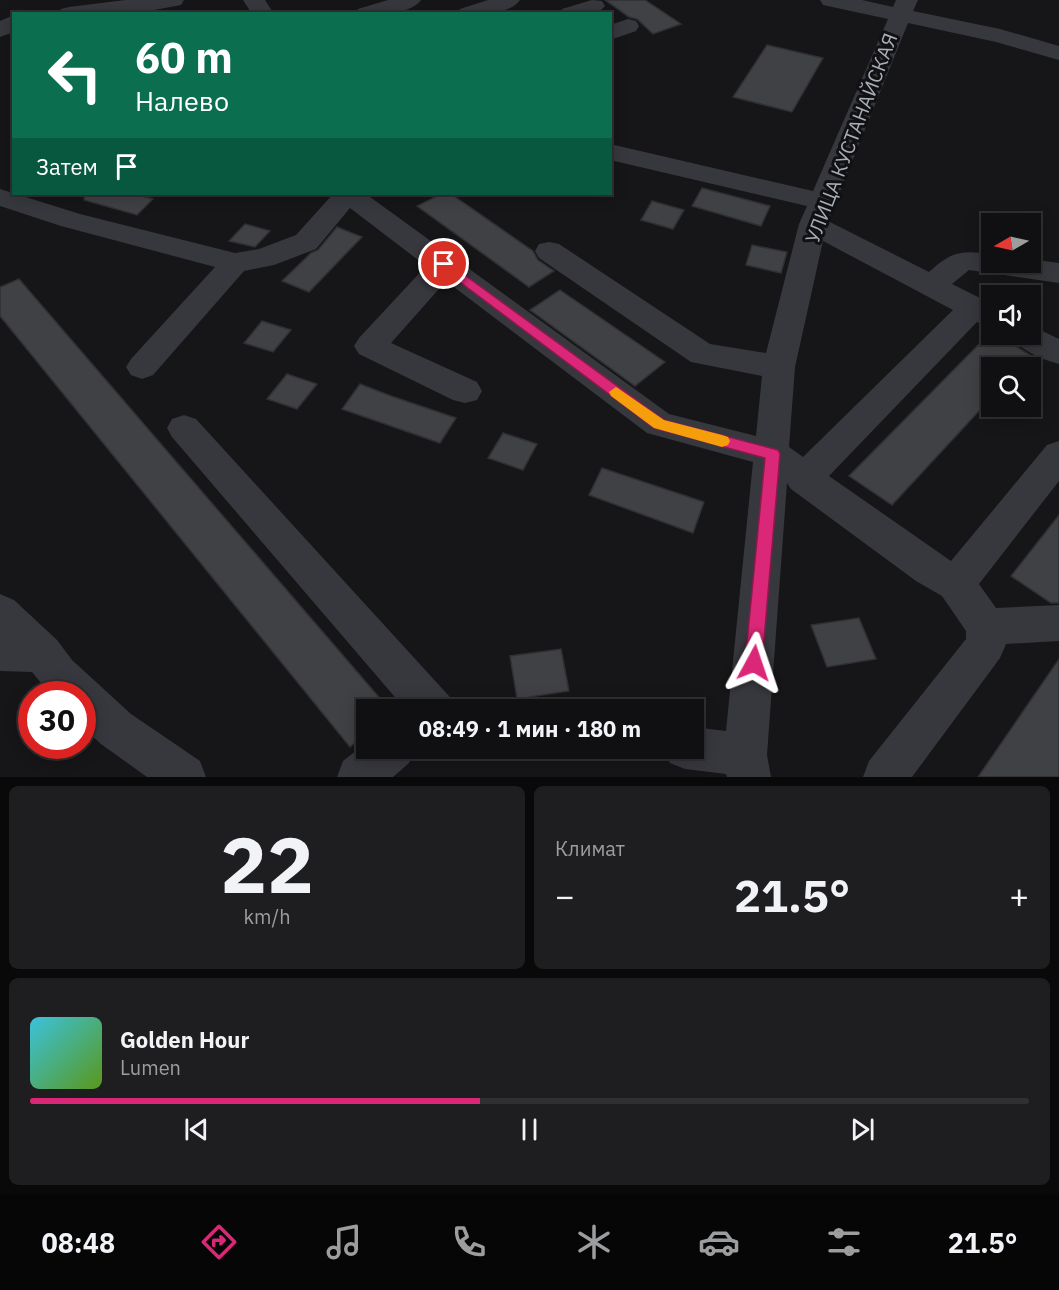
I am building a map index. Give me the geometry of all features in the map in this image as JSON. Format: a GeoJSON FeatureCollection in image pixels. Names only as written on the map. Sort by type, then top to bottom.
{"type":"FeatureCollection","features":[{"type":"Feature","properties":{"kind":"street"},"geometry":{"type":"LineString","coordinates":[[100,12],[173,0]]}},
{"type":"Feature","properties":{"kind":"street"},"geometry":{"type":"LineString","coordinates":[[372,12],[410,0]]}},
{"type":"Feature","properties":{"kind":"street"},"geometry":{"type":"LineString","coordinates":[[474,12],[509,0]]}},
{"type":"Feature","properties":{"kind":"street"},"geometry":{"type":"LineString","coordinates":[[831,0],[903,8],[1059,53]]}},
{"type":"Feature","properties":{"kind":"street"},"geometry":{"type":"LineString","coordinates":[[576,12],[594,6]]}},
{"type":"Feature","properties":{"kind":"street","name":"УЛИЦА КУСТАНАЙСКАЯ"},"geometry":{"type":"LineString","coordinates":[[747,766],[779,367],[818,213],[903,8]]}},
{"type":"Feature","properties":{"kind":"street"},"geometry":{"type":"LineString","coordinates":[[612,153],[818,213],[931,286],[981,312]]}},
{"type":"Feature","properties":{"kind":"street"},"geometry":{"type":"LineString","coordinates":[[0,197],[70,220],[235,263],[257,260],[306,242],[347,195]]}},
{"type":"Feature","properties":{"kind":"street"},"geometry":{"type":"LineString","coordinates":[[349,195],[659,424],[773,454],[804,479],[930,569],[956,584],[986,627],[986,645],[885,777]]}},
{"type":"Feature","properties":{"kind":"street"},"geometry":{"type":"LineString","coordinates":[[549,251],[585,278],[702,354],[779,367]]}},
{"type":"Feature","properties":{"kind":"street"},"geometry":{"type":"LineString","coordinates":[[931,286],[955,265],[966,260],[1059,273]]}},
{"type":"Feature","properties":{"kind":"street"},"geometry":{"type":"LineString","coordinates":[[142,367],[235,263]]}},
{"type":"Feature","properties":{"kind":"street"},"geometry":{"type":"LineString","coordinates":[[444,264],[370,346],[465,391]]}},
{"type":"Feature","properties":{"kind":"street"},"geometry":{"type":"LineString","coordinates":[[804,479],[981,314]]}},
{"type":"Feature","properties":{"kind":"street"},"geometry":{"type":"LineString","coordinates":[[1041,343],[1059,353]]}},
{"type":"Feature","properties":{"kind":"street"},"geometry":{"type":"LineString","coordinates":[[184,428],[424,699]]}},
{"type":"Feature","properties":{"kind":"street"},"geometry":{"type":"LineString","coordinates":[[956,584],[1059,455]]}},
{"type":"Feature","properties":{"kind":"street"},"geometry":{"type":"LineString","coordinates":[[0,612],[43,653],[65,681]]}},
{"type":"Feature","properties":{"kind":"street"},"geometry":{"type":"LineString","coordinates":[[986,627],[1059,623]]}},
{"type":"Feature","properties":{"kind":"street"},"geometry":{"type":"LineString","coordinates":[[0,652],[43,653]]}},
{"type":"Feature","properties":{"kind":"street"},"geometry":{"type":"LineString","coordinates":[[96,710],[116,729],[184,777]]}},
{"type":"Feature","properties":{"kind":"street"},"geometry":{"type":"LineString","coordinates":[[704,754],[747,766]]}},
{"type":"Feature","properties":{"kind":"street"},"geometry":{"type":"LineString","coordinates":[[359,777],[381,759]]}},
{"type":"Feature","properties":{"kind":"building"},"geometry":{"type":"Polygon","coordinates":[[[605,0],[645,0],[681,24],[653,34],[637,19],[629,17],[605,0]]]}},
{"type":"Feature","properties":{"kind":"building"},"geometry":{"type":"Polygon","coordinates":[[[767,45],[823,58],[792,112],[733,97],[767,45]]]}},
{"type":"Feature","properties":{"kind":"building"},"geometry":{"type":"Polygon","coordinates":[[[702,188],[770,206],[761,226],[692,206],[702,188]]]}},
{"type":"Feature","properties":{"kind":"building"},"geometry":{"type":"Polygon","coordinates":[[[85,195],[137,195],[153,199],[137,215],[84,200],[85,195]]]}},
{"type":"Feature","properties":{"kind":"building"},"geometry":{"type":"Polygon","coordinates":[[[439,195],[452,195],[533,251],[538,260],[554,271],[529,287],[417,206],[439,195]]]}},
{"type":"Feature","properties":{"kind":"building"},"geometry":{"type":"Polygon","coordinates":[[[652,201],[684,210],[673,229],[641,220],[652,201]]]}},
{"type":"Feature","properties":{"kind":"building"},"geometry":{"type":"Polygon","coordinates":[[[245,224],[270,231],[255,247],[229,241],[245,224]]]}},
{"type":"Feature","properties":{"kind":"building"},"geometry":{"type":"Polygon","coordinates":[[[337,227],[362,237],[309,292],[282,281],[311,253],[318,250],[337,227]]]}},
{"type":"Feature","properties":{"kind":"building"},"geometry":{"type":"Polygon","coordinates":[[[752,245],[787,252],[781,273],[746,265],[752,245]]]}},
{"type":"Feature","properties":{"kind":"building"},"geometry":{"type":"Polygon","coordinates":[[[19,279],[381,699],[356,699],[356,742],[350,747],[0,316],[0,287],[19,279]]]}},
{"type":"Feature","properties":{"kind":"building"},"geometry":{"type":"Polygon","coordinates":[[[560,290],[665,362],[635,386],[530,310],[560,290]]]}},
{"type":"Feature","properties":{"kind":"building"},"geometry":{"type":"Polygon","coordinates":[[[262,321],[291,330],[273,352],[244,343],[262,321]]]}},
{"type":"Feature","properties":{"kind":"building"},"geometry":{"type":"Polygon","coordinates":[[[981,342],[981,345],[1014,345],[1030,355],[1028,357],[981,357],[981,409],[892,505],[849,476],[981,342]]]}},
{"type":"Feature","properties":{"kind":"building"},"geometry":{"type":"Polygon","coordinates":[[[287,374],[317,384],[297,409],[267,399],[287,374]]]}},
{"type":"Feature","properties":{"kind":"building"},"geometry":{"type":"Polygon","coordinates":[[[360,384],[456,418],[440,443],[342,409],[360,384]]]}},
{"type":"Feature","properties":{"kind":"building"},"geometry":{"type":"Polygon","coordinates":[[[503,433],[537,444],[523,470],[488,458],[503,433]]]}},
{"type":"Feature","properties":{"kind":"building"},"geometry":{"type":"Polygon","coordinates":[[[602,468],[704,502],[693,533],[589,495],[602,468]]]}},
{"type":"Feature","properties":{"kind":"building"},"geometry":{"type":"Polygon","coordinates":[[[1059,515],[1059,603],[1051,603],[1011,576],[1059,515]]]}},
{"type":"Feature","properties":{"kind":"building"},"geometry":{"type":"Polygon","coordinates":[[[859,618],[876,659],[827,667],[811,625],[859,618]]]}},
{"type":"Feature","properties":{"kind":"building"},"geometry":{"type":"Polygon","coordinates":[[[561,649],[569,691],[517,699],[510,656],[561,649]]]}},
{"type":"Feature","properties":{"kind":"building"},"geometry":{"type":"Polygon","coordinates":[[[1059,659],[1059,777],[978,777],[1059,659]]]}},
{"type":"Feature","properties":{"kind":"slow traffic"},"geometry":{"type":"LineString","coordinates":[[616,392],[659,424],[722,441]]}},
{"type":"Feature","properties":{"kind":"route"},"geometry":{"type":"LineString","coordinates":[[444,264],[659,424],[773,454],[754,663]]}}]}
